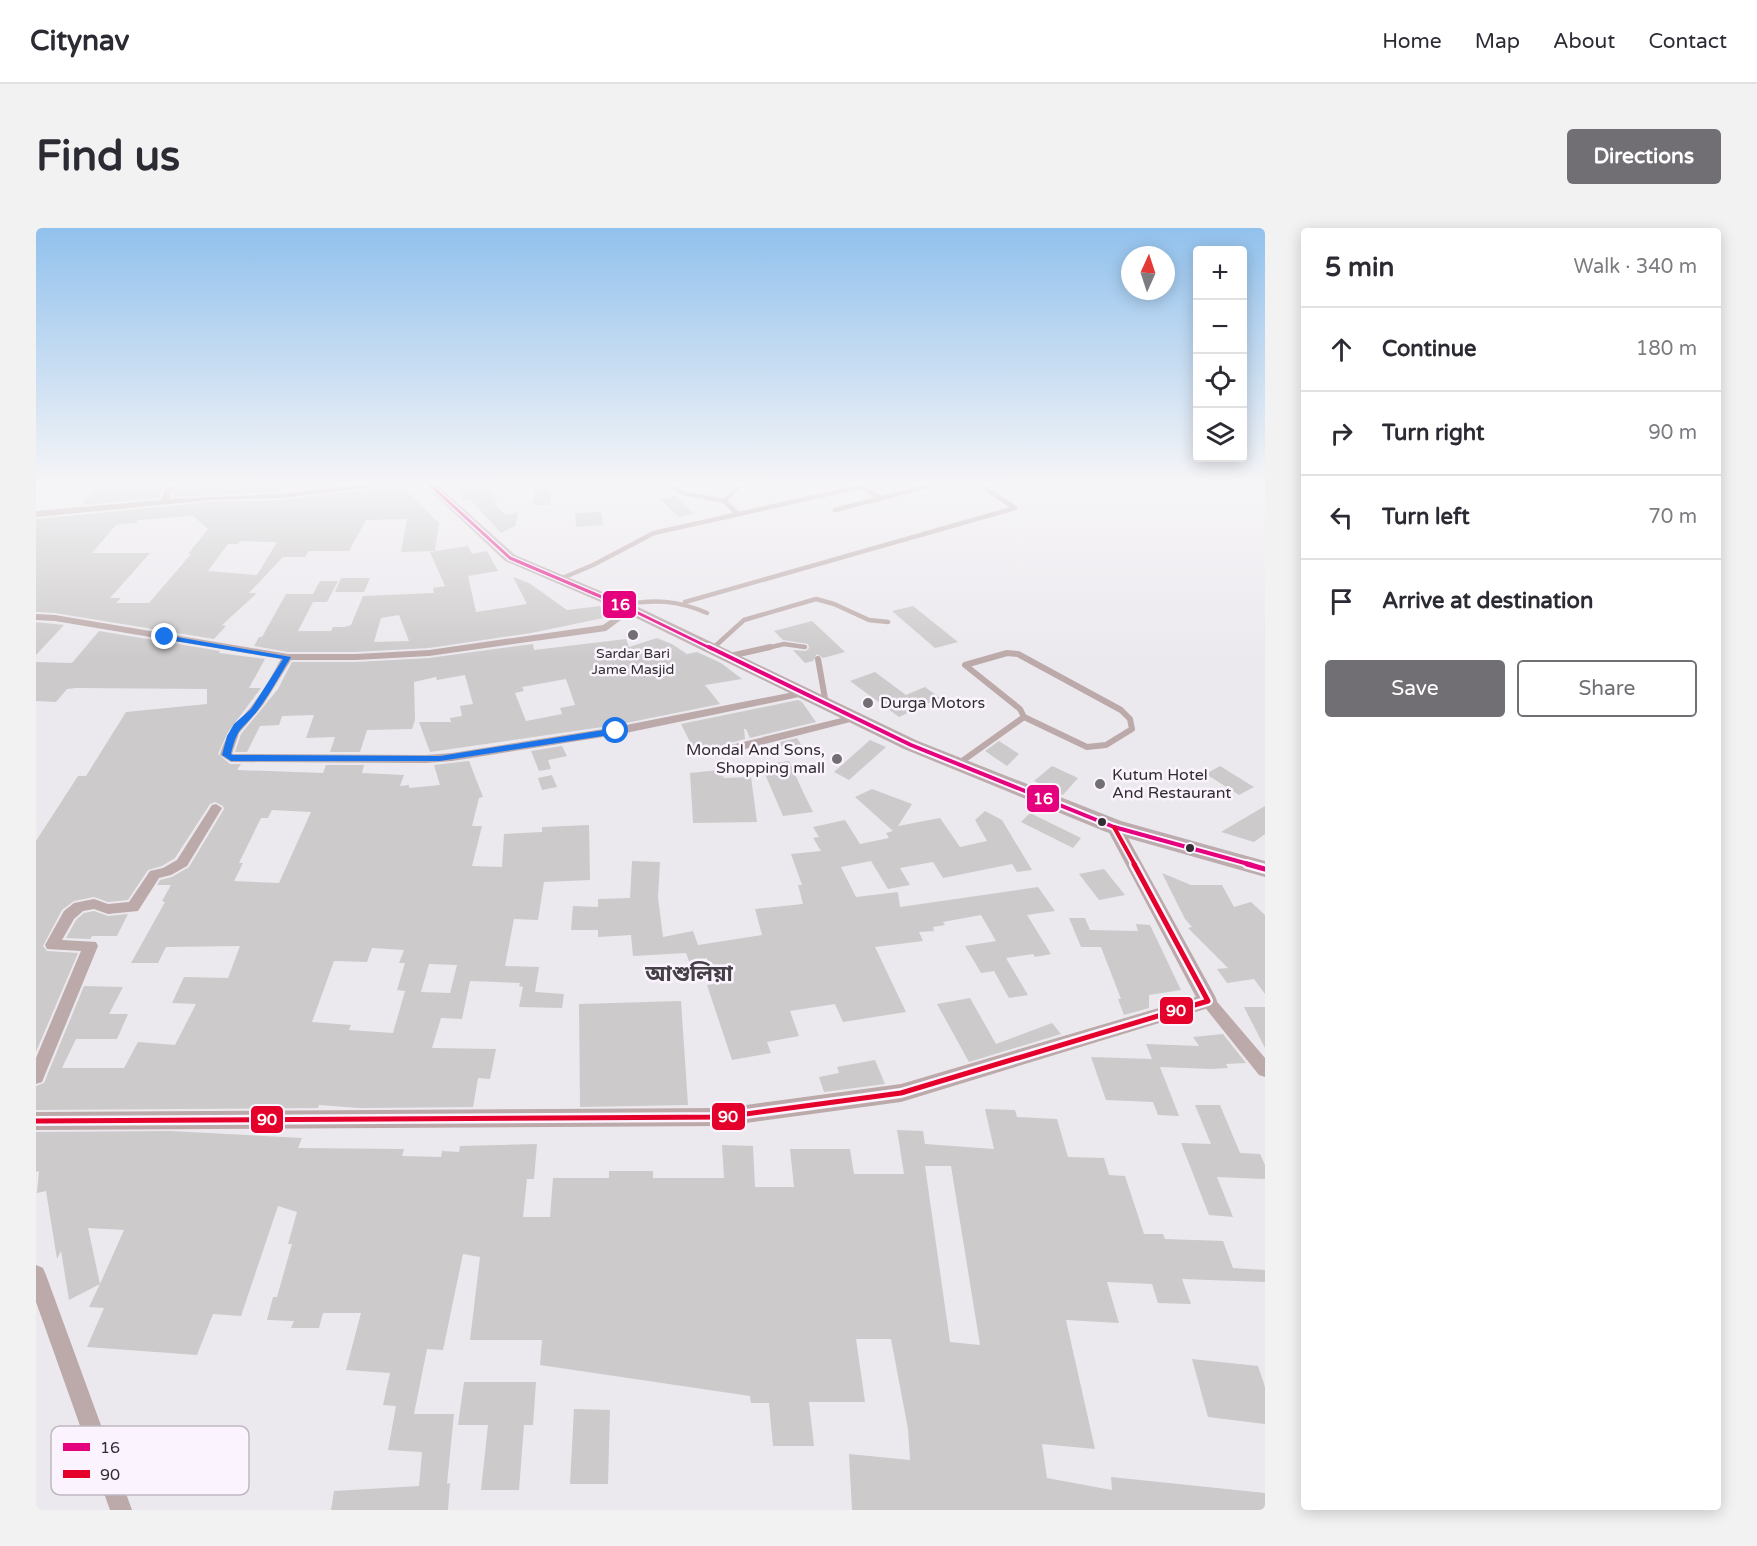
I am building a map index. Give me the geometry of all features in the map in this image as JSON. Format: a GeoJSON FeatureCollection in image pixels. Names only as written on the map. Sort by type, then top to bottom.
{"type":"FeatureCollection","features":[{"type":"Feature","properties":{"kind":"highway"},"geometry":{"type":"LineString","coordinates":[[491,541],[510,558],[626,607],[911,745],[1114,828],[1257,868],[1265,888]]}},
{"type":"Feature","properties":{"kind":"street"},"geometry":{"type":"LineString","coordinates":[[36,617],[55,618],[288,657],[393,656],[606,628],[626,607]]}},
{"type":"Feature","properties":{"kind":"street"},"geometry":{"type":"LineString","coordinates":[[288,657],[254,710],[238,724],[231,736],[226,755],[231,758],[452,757],[616,731],[804,693]]}},
{"type":"Feature","properties":{"kind":"street"},"geometry":{"type":"LineString","coordinates":[[714,753],[854,718]]}},
{"type":"Feature","properties":{"kind":"street"},"geometry":{"type":"LineString","coordinates":[[36,1077],[91,946],[52,945],[69,915],[79,907],[94,904],[108,909],[133,907],[155,874],[166,872],[182,863],[216,808]]}},
{"type":"Feature","properties":{"kind":"street"},"geometry":{"type":"LineString","coordinates":[[1114,828],[1208,1001],[1265,1070]]}},
{"type":"Feature","properties":{"kind":"street"},"geometry":{"type":"LineString","coordinates":[[36,1121],[724,1117],[901,1093],[1208,1001]]}},
{"type":"Feature","properties":{"kind":"street"},"geometry":{"type":"LineString","coordinates":[[36,1275],[91,1426]]}},
{"type":"Feature","properties":{"kind":"street"},"geometry":{"type":"LineString","coordinates":[[116,1495],[121,1510]]}},
{"type":"Feature","properties":{"kind":"lane"},"geometry":{"type":"LineString","coordinates":[[560,579],[593,565],[638,541]]}},
{"type":"Feature","properties":{"kind":"lane"},"geometry":{"type":"LineString","coordinates":[[685,602],[900,541]]}},
{"type":"Feature","properties":{"kind":"lane"},"geometry":{"type":"LineString","coordinates":[[626,607],[653,599],[685,602],[707,613]]}},
{"type":"Feature","properties":{"kind":"lane"},"geometry":{"type":"LineString","coordinates":[[720,652],[744,621],[816,599],[826,599],[877,623],[888,622]]}},
{"type":"Feature","properties":{"kind":"lane"},"geometry":{"type":"LineString","coordinates":[[720,652],[784,644],[805,647]]}},
{"type":"Feature","properties":{"kind":"lane"},"geometry":{"type":"LineString","coordinates":[[1007,653],[1018,654],[1120,710],[1130,719],[1132,729],[1105,747],[1097,749],[1087,747],[1024,717],[1020,709],[965,665],[1007,653]]}},
{"type":"Feature","properties":{"kind":"lane"},"geometry":{"type":"LineString","coordinates":[[818,659],[826,704]]}},
{"type":"Feature","properties":{"kind":"lane"},"geometry":{"type":"LineString","coordinates":[[958,764],[1024,717]]}},
{"type":"Feature","properties":{"kind":"building"},"geometry":{"type":"Polygon","coordinates":[[[36,541],[102,541],[92,553],[150,553],[110,598],[121,598],[116,603],[149,603],[191,554],[188,554],[199,541],[355,541],[349,551],[309,551],[305,557],[283,557],[249,593],[257,593],[222,625],[226,626],[214,639],[55,613],[36,612],[36,541]],[[240,541],[238,544],[228,544],[208,571],[257,575],[277,542],[240,541]]]}},
{"type":"Feature","properties":{"kind":"building"},"geometry":{"type":"Polygon","coordinates":[[[403,541],[436,541],[435,551],[401,552],[403,541]]]}},
{"type":"Feature","properties":{"kind":"building"},"geometry":{"type":"Polygon","coordinates":[[[468,546],[472,554],[487,551],[498,571],[468,576],[476,612],[527,604],[513,577],[529,583],[567,610],[600,606],[608,617],[531,633],[429,648],[356,652],[288,652],[254,646],[259,637],[262,637],[286,594],[313,594],[320,581],[338,581],[327,602],[313,602],[298,631],[331,631],[333,627],[351,625],[363,596],[434,593],[433,588],[445,586],[430,552],[468,546]],[[399,615],[381,618],[374,642],[409,641],[399,615]]]}},
{"type":"Feature","properties":{"kind":"building"},"geometry":{"type":"Polygon","coordinates":[[[341,578],[370,578],[364,592],[335,592],[341,578]]]}},
{"type":"Feature","properties":{"kind":"building"},"geometry":{"type":"Polygon","coordinates":[[[913,606],[958,642],[935,648],[892,611],[913,606]]]}},
{"type":"Feature","properties":{"kind":"building"},"geometry":{"type":"Polygon","coordinates":[[[812,621],[845,652],[823,658],[817,654],[813,661],[805,663],[793,650],[806,651],[809,648],[808,644],[783,640],[774,631],[812,621]]]}},
{"type":"Feature","properties":{"kind":"building"},"geometry":{"type":"Polygon","coordinates":[[[36,622],[64,625],[36,655],[36,622]]]}},
{"type":"Feature","properties":{"kind":"building"},"geometry":{"type":"Polygon","coordinates":[[[99,631],[265,659],[249,688],[261,688],[228,732],[218,754],[230,764],[241,764],[237,770],[323,773],[326,765],[364,765],[362,773],[404,775],[400,786],[409,785],[409,788],[440,785],[434,765],[469,761],[483,797],[479,798],[472,826],[482,826],[472,866],[502,867],[504,834],[542,832],[542,827],[589,825],[590,880],[544,882],[538,920],[514,919],[505,966],[539,967],[535,992],[564,994],[562,1008],[519,1007],[523,987],[519,986],[520,983],[470,981],[462,1019],[441,1018],[432,1048],[496,1049],[490,1079],[478,1078],[473,1107],[359,1108],[319,1105],[318,1108],[36,1110],[36,1086],[44,1083],[84,986],[123,987],[109,1014],[128,1014],[117,1039],[76,1039],[62,1068],[124,1068],[138,1042],[175,1045],[196,1004],[172,1003],[184,977],[228,978],[240,946],[166,947],[158,963],[131,963],[165,902],[162,901],[171,885],[157,885],[160,880],[172,877],[189,867],[224,809],[215,802],[210,804],[175,858],[162,866],[148,870],[128,900],[108,902],[94,897],[74,901],[62,910],[43,946],[47,951],[78,953],[36,1052],[36,841],[78,776],[86,776],[126,712],[207,704],[207,689],[76,688],[67,689],[56,702],[36,701],[36,662],[72,663],[99,631]],[[272,810],[268,818],[261,818],[239,863],[243,863],[234,881],[279,883],[311,812],[272,810]],[[372,948],[367,962],[334,961],[312,1022],[351,1025],[349,1030],[393,1033],[405,991],[397,990],[405,963],[399,963],[404,950],[372,948]],[[429,964],[421,992],[450,993],[457,965],[429,964]]]}},
{"type":"Feature","properties":{"kind":"building"},"geometry":{"type":"Polygon","coordinates":[[[657,638],[687,654],[697,652],[721,663],[742,679],[705,685],[720,704],[616,725],[430,752],[419,722],[451,722],[450,718],[462,716],[460,706],[473,704],[465,675],[437,680],[436,677],[414,682],[415,720],[412,729],[367,730],[360,752],[330,752],[335,737],[306,738],[314,715],[282,716],[279,725],[260,726],[247,752],[235,752],[241,734],[278,689],[292,662],[356,662],[429,658],[533,644],[534,650],[626,639],[629,647],[657,638]],[[566,679],[522,687],[524,691],[515,693],[526,721],[562,714],[560,708],[575,705],[566,679]]]}},
{"type":"Feature","properties":{"kind":"building"},"geometry":{"type":"Polygon","coordinates":[[[875,672],[906,695],[925,687],[940,698],[899,717],[850,681],[875,672]]]}},
{"type":"Feature","properties":{"kind":"building"},"geometry":{"type":"Polygon","coordinates":[[[798,700],[802,702],[816,722],[750,738],[744,729],[745,739],[695,752],[681,724],[798,700]]]}},
{"type":"Feature","properties":{"kind":"building"},"geometry":{"type":"Polygon","coordinates":[[[797,738],[802,746],[794,753],[776,743],[797,738]]]}},
{"type":"Feature","properties":{"kind":"building"},"geometry":{"type":"Polygon","coordinates":[[[870,740],[886,747],[849,780],[834,772],[870,740]]]}},
{"type":"Feature","properties":{"kind":"building"},"geometry":{"type":"Polygon","coordinates":[[[999,741],[1019,754],[1007,766],[985,751],[999,741]]]}},
{"type":"Feature","properties":{"kind":"building"},"geometry":{"type":"Polygon","coordinates":[[[562,746],[567,756],[548,760],[551,769],[539,771],[531,751],[562,746]]]}},
{"type":"Feature","properties":{"kind":"building"},"geometry":{"type":"Polygon","coordinates":[[[789,761],[813,812],[783,816],[761,765],[789,761]]]}},
{"type":"Feature","properties":{"kind":"building"},"geometry":{"type":"Polygon","coordinates":[[[1052,766],[1078,778],[1063,795],[1034,781],[1052,766]]]}},
{"type":"Feature","properties":{"kind":"building"},"geometry":{"type":"Polygon","coordinates":[[[1220,766],[1254,787],[1239,795],[1206,774],[1220,766]]]}},
{"type":"Feature","properties":{"kind":"building"},"geometry":{"type":"Polygon","coordinates":[[[719,770],[724,778],[751,777],[757,822],[693,823],[690,773],[719,770]]]}},
{"type":"Feature","properties":{"kind":"building"},"geometry":{"type":"Polygon","coordinates":[[[552,775],[557,787],[542,790],[538,778],[552,775]]]}},
{"type":"Feature","properties":{"kind":"building"},"geometry":{"type":"Polygon","coordinates":[[[872,789],[912,804],[898,826],[940,818],[960,847],[987,841],[975,820],[985,811],[1002,820],[1032,870],[1017,872],[1012,864],[943,878],[933,862],[900,868],[910,885],[888,889],[871,861],[841,867],[856,897],[898,892],[900,907],[1038,887],[1055,911],[1027,915],[1051,954],[1006,958],[1028,995],[1009,998],[994,971],[981,973],[965,946],[996,941],[981,915],[943,922],[945,925],[933,927],[934,931],[919,932],[923,941],[875,947],[906,1012],[843,1022],[835,1004],[790,1011],[799,1036],[767,1042],[771,1053],[732,1060],[707,985],[714,984],[707,958],[689,961],[686,953],[633,956],[631,935],[598,937],[598,930],[571,930],[573,906],[598,907],[598,899],[630,898],[632,861],[660,862],[658,897],[663,937],[693,931],[698,945],[762,935],[755,909],[803,904],[798,885],[802,885],[791,854],[821,851],[813,838],[819,837],[813,827],[845,820],[860,844],[889,838],[886,833],[893,831],[855,797],[872,789]]]}},
{"type":"Feature","properties":{"kind":"building"},"geometry":{"type":"Polygon","coordinates":[[[1265,806],[1265,834],[1254,842],[1221,832],[1265,806]]]}},
{"type":"Feature","properties":{"kind":"building"},"geometry":{"type":"Polygon","coordinates":[[[1030,813],[1081,838],[1073,848],[1021,822],[1030,813]]]}},
{"type":"Feature","properties":{"kind":"building"},"geometry":{"type":"Polygon","coordinates":[[[1104,869],[1125,895],[1099,900],[1079,874],[1104,869]]]}},
{"type":"Feature","properties":{"kind":"building"},"geometry":{"type":"Polygon","coordinates":[[[1162,873],[1191,885],[1222,885],[1234,907],[1251,902],[1265,915],[1265,994],[1254,979],[1227,983],[1217,969],[1228,968],[1188,928],[1192,927],[1185,919],[1162,873]]]}},
{"type":"Feature","properties":{"kind":"building"},"geometry":{"type":"Polygon","coordinates":[[[94,911],[108,916],[128,914],[117,936],[92,936],[90,939],[66,938],[76,920],[84,913],[94,911]]]}},
{"type":"Feature","properties":{"kind":"building"},"geometry":{"type":"Polygon","coordinates":[[[1069,918],[1085,918],[1090,930],[1138,931],[1136,924],[1150,925],[1181,990],[1149,995],[1149,1008],[1124,1015],[1118,999],[1121,999],[1101,947],[1081,947],[1069,918]]]}},
{"type":"Feature","properties":{"kind":"building"},"geometry":{"type":"Polygon","coordinates":[[[970,998],[996,1044],[1052,1023],[1061,1034],[969,1062],[937,1004],[970,998]]]}},
{"type":"Feature","properties":{"kind":"building"},"geometry":{"type":"Polygon","coordinates":[[[681,1001],[688,1105],[580,1107],[579,1004],[681,1001]]]}},
{"type":"Feature","properties":{"kind":"building"},"geometry":{"type":"Polygon","coordinates":[[[1244,1007],[1265,1007],[1265,1048],[1244,1007]]]}},
{"type":"Feature","properties":{"kind":"building"},"geometry":{"type":"Polygon","coordinates":[[[1223,1034],[1246,1063],[1226,1064],[1228,1068],[1211,1069],[1160,1067],[1179,1116],[1158,1115],[1153,1102],[1106,1100],[1091,1057],[1152,1059],[1146,1044],[1199,1046],[1193,1037],[1223,1034]]]}},
{"type":"Feature","properties":{"kind":"building"},"geometry":{"type":"Polygon","coordinates":[[[875,1060],[885,1084],[824,1092],[819,1077],[839,1073],[837,1067],[875,1060]]]}},
{"type":"Feature","properties":{"kind":"building"},"geometry":{"type":"Polygon","coordinates":[[[1195,1105],[1220,1105],[1240,1153],[1260,1154],[1265,1165],[1265,1179],[1217,1177],[1233,1217],[1209,1215],[1181,1143],[1211,1144],[1195,1105]]]}},
{"type":"Feature","properties":{"kind":"building"},"geometry":{"type":"Polygon","coordinates":[[[985,1109],[1015,1110],[1017,1117],[1057,1119],[1068,1157],[1104,1158],[1109,1175],[1125,1176],[1144,1234],[1163,1234],[1165,1239],[1223,1241],[1233,1268],[1265,1270],[1265,1282],[1182,1279],[1191,1304],[1158,1303],[1152,1284],[1107,1282],[1119,1323],[1066,1320],[1095,1449],[1042,1444],[1047,1478],[1112,1490],[1111,1477],[1265,1493],[1265,1510],[852,1510],[849,1454],[910,1460],[908,1429],[891,1339],[856,1339],[865,1402],[809,1402],[814,1446],[773,1446],[769,1403],[751,1403],[750,1396],[540,1365],[542,1340],[470,1340],[480,1257],[463,1254],[443,1350],[427,1349],[414,1414],[454,1414],[447,1484],[450,1483],[448,1510],[331,1510],[334,1491],[419,1486],[422,1452],[388,1450],[396,1406],[383,1405],[390,1373],[346,1370],[361,1313],[323,1313],[319,1328],[291,1328],[294,1321],[267,1320],[273,1297],[277,1297],[292,1244],[288,1244],[297,1212],[278,1206],[241,1316],[213,1314],[197,1355],[87,1347],[104,1308],[89,1307],[100,1284],[69,1300],[61,1251],[57,1259],[46,1191],[37,1193],[39,1171],[36,1172],[36,1132],[170,1131],[302,1138],[298,1148],[404,1149],[402,1156],[441,1157],[442,1151],[459,1152],[460,1146],[537,1144],[534,1179],[527,1179],[523,1217],[550,1217],[553,1178],[609,1178],[609,1171],[653,1171],[653,1178],[724,1178],[722,1145],[753,1146],[755,1187],[794,1187],[790,1149],[850,1149],[854,1174],[904,1174],[897,1130],[923,1131],[925,1144],[994,1149],[985,1109]],[[925,1166],[950,1342],[980,1345],[951,1166],[925,1166]],[[88,1228],[100,1284],[124,1230],[88,1228]]]}},
{"type":"Feature","properties":{"kind":"building"},"geometry":{"type":"Polygon","coordinates":[[[1192,1359],[1258,1366],[1265,1387],[1265,1424],[1208,1417],[1192,1359]]]}},
{"type":"Feature","properties":{"kind":"building"},"geometry":{"type":"Polygon","coordinates":[[[464,1382],[536,1382],[533,1425],[524,1425],[519,1490],[481,1490],[488,1425],[458,1425],[464,1382]]]}},
{"type":"Feature","properties":{"kind":"building"},"geometry":{"type":"Polygon","coordinates":[[[574,1409],[610,1410],[608,1484],[570,1484],[574,1409]]]}},
{"type":"Feature","properties":{"kind":"transit line","name":"16"},"geometry":{"type":"LineString","coordinates":[[491,541],[510,558],[630,609],[911,745],[1114,827],[1265,869]]}},
{"type":"Feature","properties":{"kind":"transit line","name":"90"},"geometry":{"type":"LineString","coordinates":[[36,1121],[724,1117],[901,1093],[1208,1001],[1114,827]]}},
{"type":"Feature","properties":{"kind":"place","name":"Sardar Bari Jame Masjid"},"geometry":{"type":"Point","coordinates":[633,635]}},
{"type":"Feature","properties":{"kind":"place","name":"Durga Motors"},"geometry":{"type":"Point","coordinates":[868,703]}},
{"type":"Feature","properties":{"kind":"place","name":"Mondal And Sons, Shopping mall"},"geometry":{"type":"Point","coordinates":[837,759]}},
{"type":"Feature","properties":{"kind":"place","name":"Kutum Hotel And Restaurant"},"geometry":{"type":"Point","coordinates":[1100,784]}},
{"type":"Feature","properties":{"kind":"district","name":"আশুলিয়া"},"geometry":{"type":"Point","coordinates":[689,974]}},
{"type":"Feature","properties":{"kind":"route"},"geometry":{"type":"LineString","coordinates":[[165,637],[288,657],[254,710],[238,724],[231,736],[226,755],[231,758],[426,759],[452,757],[616,731]]}}]}
